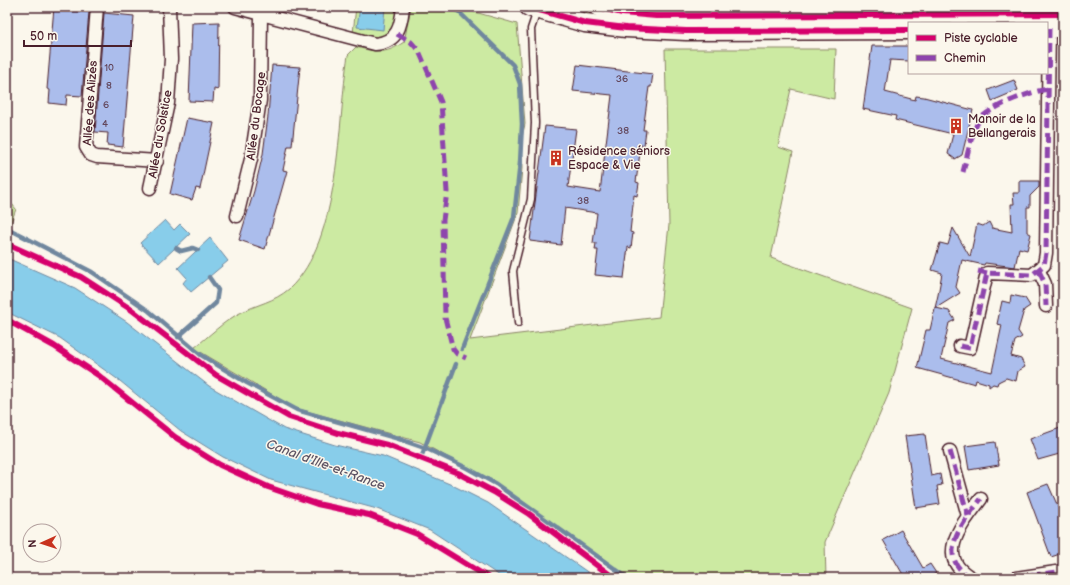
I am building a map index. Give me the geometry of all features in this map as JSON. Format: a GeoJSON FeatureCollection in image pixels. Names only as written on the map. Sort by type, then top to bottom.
{"type":"FeatureCollection","features":[{"type":"Feature","properties":{"kind":"street","name":"Allée des Alizés"},"geometry":{"type":"LineString","coordinates":[[97,7],[86,147],[91,155],[97,157],[156,161]]}},
{"type":"Feature","properties":{"kind":"street","name":"Allée du Solstice"},"geometry":{"type":"LineString","coordinates":[[150,188],[163,131],[169,87],[171,59],[169,7]]}},
{"type":"Feature","properties":{"kind":"street"},"geometry":{"type":"LineString","coordinates":[[234,7],[376,44],[391,40],[397,34],[402,23],[403,7]]}},
{"type":"Feature","properties":{"kind":"street"},"geometry":{"type":"LineString","coordinates":[[599,7],[622,13],[641,15],[817,11],[1063,14]]}},
{"type":"Feature","properties":{"kind":"street"},"geometry":{"type":"LineString","coordinates":[[533,8],[585,23],[626,28],[686,31],[908,30]]}},
{"type":"Feature","properties":{"kind":"street","name":"Allée du Bocage"},"geometry":{"type":"LineString","coordinates":[[237,216],[251,159],[260,100],[261,14]]}},
{"type":"Feature","properties":{"kind":"street"},"geometry":{"type":"LineString","coordinates":[[960,346],[970,348],[983,272],[1032,275],[1044,266],[1046,253],[1053,28]]}},
{"type":"Feature","properties":{"kind":"street"},"geometry":{"type":"LineString","coordinates":[[1039,271],[1045,284],[1046,306]]}},
{"type":"Feature","properties":{"kind":"street"},"geometry":{"type":"LineString","coordinates":[[950,451],[968,516]]}},
{"type":"Feature","properties":{"kind":"street"},"geometry":{"type":"LineString","coordinates":[[972,578],[962,573],[956,565],[953,552],[954,539],[959,528],[981,499]]}},
{"type":"Feature","properties":{"kind":"street"},"geometry":{"type":"LineString","coordinates":[[1016,578],[1063,571]]}},
{"type":"Feature","properties":{"kind":"lane"},"geometry":{"type":"LineString","coordinates":[[518,323],[513,271],[531,199],[535,123],[531,29],[533,8]]}},
{"type":"Feature","properties":{"kind":"green space"},"geometry":{"type":"Polygon","coordinates":[[[356,7],[397,7],[391,30],[380,39],[353,33],[356,7]]]}},
{"type":"Feature","properties":{"kind":"green space"},"geometry":{"type":"Polygon","coordinates":[[[411,7],[457,7],[517,24],[525,124],[521,142],[522,168],[518,213],[470,340],[659,317],[669,225],[665,49],[836,49],[834,99],[791,89],[778,147],[793,152],[771,258],[912,308],[889,393],[825,542],[826,578],[626,578],[482,476],[420,442],[295,408],[194,348],[222,324],[234,316],[271,300],[289,289],[306,268],[319,241],[328,211],[334,179],[348,55],[356,47],[375,51],[386,51],[404,42],[411,7]]]}},
{"type":"Feature","properties":{"kind":"green space"},"geometry":{"type":"Polygon","coordinates":[[[554,7],[584,7],[602,15],[601,19],[554,7]]]}},
{"type":"Feature","properties":{"kind":"green space"},"geometry":{"type":"Polygon","coordinates":[[[7,198],[16,209],[9,228],[7,227],[7,198]]]}},
{"type":"Feature","properties":{"kind":"water"},"geometry":{"type":"Polygon","coordinates":[[[360,7],[385,7],[383,30],[357,27],[360,7]]]}},
{"type":"Feature","properties":{"kind":"water"},"geometry":{"type":"Polygon","coordinates":[[[165,220],[174,230],[180,224],[190,234],[159,263],[140,243],[165,220]]]}},
{"type":"Feature","properties":{"kind":"water"},"geometry":{"type":"Polygon","coordinates":[[[210,238],[228,261],[191,292],[183,283],[187,278],[178,268],[210,238]]]}},
{"type":"Feature","properties":{"kind":"water","name":"Canal d'Ille-et-Rance"},"geometry":{"type":"Polygon","coordinates":[[[7,258],[75,288],[127,322],[209,386],[284,429],[335,445],[383,456],[452,485],[488,503],[596,578],[503,578],[430,530],[377,509],[271,480],[223,457],[181,431],[120,381],[60,338],[7,312],[7,258]]]}},
{"type":"Feature","properties":{"kind":"building"},"geometry":{"type":"Polygon","coordinates":[[[54,7],[71,7],[71,11],[89,12],[82,96],[67,95],[66,105],[49,103],[50,90],[47,89],[54,7]]]}},
{"type":"Feature","properties":{"kind":"building"},"geometry":{"type":"Polygon","coordinates":[[[104,13],[134,16],[123,147],[107,145],[108,133],[95,132],[104,13]]]}},
{"type":"Feature","properties":{"kind":"building"},"geometry":{"type":"Polygon","coordinates":[[[219,22],[218,90],[214,89],[213,102],[189,101],[192,23],[219,22]]]}},
{"type":"Feature","properties":{"kind":"building"},"geometry":{"type":"Polygon","coordinates":[[[872,46],[908,46],[908,61],[890,60],[885,92],[915,100],[916,96],[924,97],[973,110],[962,155],[955,159],[948,154],[953,134],[895,120],[896,116],[863,109],[872,46]]]}},
{"type":"Feature","properties":{"kind":"building"},"geometry":{"type":"Polygon","coordinates":[[[272,65],[300,67],[292,146],[288,146],[283,170],[287,171],[265,249],[239,240],[254,191],[263,154],[272,65]]]}},
{"type":"Feature","properties":{"kind":"building"},"geometry":{"type":"Polygon","coordinates":[[[577,65],[653,74],[651,87],[649,87],[643,130],[646,130],[644,145],[641,145],[636,182],[639,183],[637,196],[634,195],[630,232],[633,233],[631,248],[628,247],[624,278],[595,275],[598,250],[595,250],[596,243],[593,243],[597,213],[565,208],[561,245],[530,241],[545,126],[576,129],[568,187],[600,192],[612,95],[573,91],[577,65]]]}},
{"type":"Feature","properties":{"kind":"building"},"geometry":{"type":"Polygon","coordinates":[[[1014,80],[1018,90],[992,101],[988,90],[1014,80]]]}},
{"type":"Feature","properties":{"kind":"building"},"geometry":{"type":"Polygon","coordinates":[[[187,118],[214,123],[200,189],[196,188],[192,200],[170,194],[187,118]]]}},
{"type":"Feature","properties":{"kind":"building"},"geometry":{"type":"Polygon","coordinates":[[[1019,181],[1039,181],[1039,187],[1030,196],[1030,207],[1027,207],[1027,232],[1031,234],[1027,250],[1019,248],[1015,267],[985,263],[984,265],[962,260],[956,287],[960,293],[936,308],[949,311],[955,320],[949,323],[941,359],[992,372],[1002,325],[997,324],[1002,301],[1010,303],[1011,295],[1025,298],[1030,306],[1024,310],[1018,331],[1022,337],[1015,341],[1011,356],[1021,359],[1025,367],[1018,371],[1016,381],[1006,378],[998,382],[997,385],[993,384],[989,387],[989,384],[976,380],[975,384],[917,368],[926,330],[930,330],[938,295],[942,273],[932,270],[940,243],[948,245],[953,228],[970,257],[977,224],[983,226],[989,222],[992,228],[1012,232],[1011,204],[1014,204],[1013,193],[1019,193],[1019,181]]]}},
{"type":"Feature","properties":{"kind":"building"},"geometry":{"type":"Polygon","coordinates":[[[1063,427],[1063,453],[1038,460],[1030,439],[1063,427]]]}},
{"type":"Feature","properties":{"kind":"building"},"geometry":{"type":"Polygon","coordinates":[[[925,434],[931,476],[940,474],[942,485],[937,486],[940,504],[916,508],[905,436],[925,434]]]}},
{"type":"Feature","properties":{"kind":"building"},"geometry":{"type":"Polygon","coordinates":[[[995,442],[999,465],[969,470],[965,446],[995,442]]]}},
{"type":"Feature","properties":{"kind":"building"},"geometry":{"type":"Polygon","coordinates":[[[1048,484],[1063,518],[1063,553],[1051,557],[1027,492],[1048,484]]]}},
{"type":"Feature","properties":{"kind":"building"},"geometry":{"type":"Polygon","coordinates":[[[901,530],[923,568],[930,564],[936,573],[929,578],[905,578],[883,540],[901,530]]]}},
{"type":"Feature","properties":{"kind":"waterway"},"geometry":{"type":"LineString","coordinates":[[454,7],[513,65],[520,84],[522,124],[520,163],[514,217],[462,349]]}},
{"type":"Feature","properties":{"kind":"waterway"},"geometry":{"type":"LineString","coordinates":[[7,228],[92,272],[149,311],[201,355],[247,383],[297,410],[399,439],[425,448],[467,468],[496,484],[628,578]]}},
{"type":"Feature","properties":{"kind":"waterway"},"geometry":{"type":"LineString","coordinates":[[176,248],[181,251],[193,248],[198,250]]}},
{"type":"Feature","properties":{"kind":"waterway"},"geometry":{"type":"LineString","coordinates":[[178,337],[216,303],[218,290],[209,277]]}},
{"type":"Feature","properties":{"kind":"waterway"},"geometry":{"type":"LineString","coordinates":[[422,455],[456,364]]}},
{"type":"Feature","properties":{"kind":"marked path"},"geometry":{"type":"LineString","coordinates":[[960,346],[970,348],[987,273],[1032,275],[1044,265],[1046,253],[1049,28]]}},
{"type":"Feature","properties":{"kind":"marked path"},"geometry":{"type":"LineString","coordinates":[[397,34],[411,42],[419,51],[441,102],[447,192],[443,220],[445,318],[453,349],[457,354],[466,358]]}},
{"type":"Feature","properties":{"kind":"marked path"},"geometry":{"type":"LineString","coordinates":[[963,172],[973,133],[982,117],[990,111],[1010,101],[1022,96],[1049,89]]}},
{"type":"Feature","properties":{"kind":"marked path"},"geometry":{"type":"LineString","coordinates":[[978,271],[987,273]]}},
{"type":"Feature","properties":{"kind":"marked path"},"geometry":{"type":"LineString","coordinates":[[1039,271],[1045,284],[1046,306]]}},
{"type":"Feature","properties":{"kind":"marked path"},"geometry":{"type":"LineString","coordinates":[[950,451],[968,516]]}},
{"type":"Feature","properties":{"kind":"marked path"},"geometry":{"type":"LineString","coordinates":[[972,578],[960,570],[954,560],[953,550],[955,540],[960,529],[981,499]]}},
{"type":"Feature","properties":{"kind":"marked path"},"geometry":{"type":"LineString","coordinates":[[1016,578],[1063,571]]}},
{"type":"Feature","properties":{"kind":"cycle path"},"geometry":{"type":"LineString","coordinates":[[529,7],[585,23],[626,28],[686,31],[908,30]]}},
{"type":"Feature","properties":{"kind":"cycle path"},"geometry":{"type":"LineString","coordinates":[[599,7],[622,13],[656,16],[1063,14]]}},
{"type":"Feature","properties":{"kind":"cycle path"},"geometry":{"type":"LineString","coordinates":[[7,244],[81,277],[132,310],[216,375],[289,417],[338,433],[387,445],[458,473],[494,492],[529,514],[614,578]]}},
{"type":"Feature","properties":{"kind":"cycle path"},"geometry":{"type":"LineString","coordinates":[[7,320],[54,346],[98,375],[175,437],[220,465],[268,487],[317,504],[369,515],[417,534],[489,578]]}},
{"type":"Feature","properties":{"kind":"place","name":"Manoir de la Bellangerais"},"geometry":{"type":"Point","coordinates":[956,126]}},
{"type":"Feature","properties":{"kind":"place","name":"Résidence séniors Espace & Vie"},"geometry":{"type":"Point","coordinates":[556,158]}}]}
